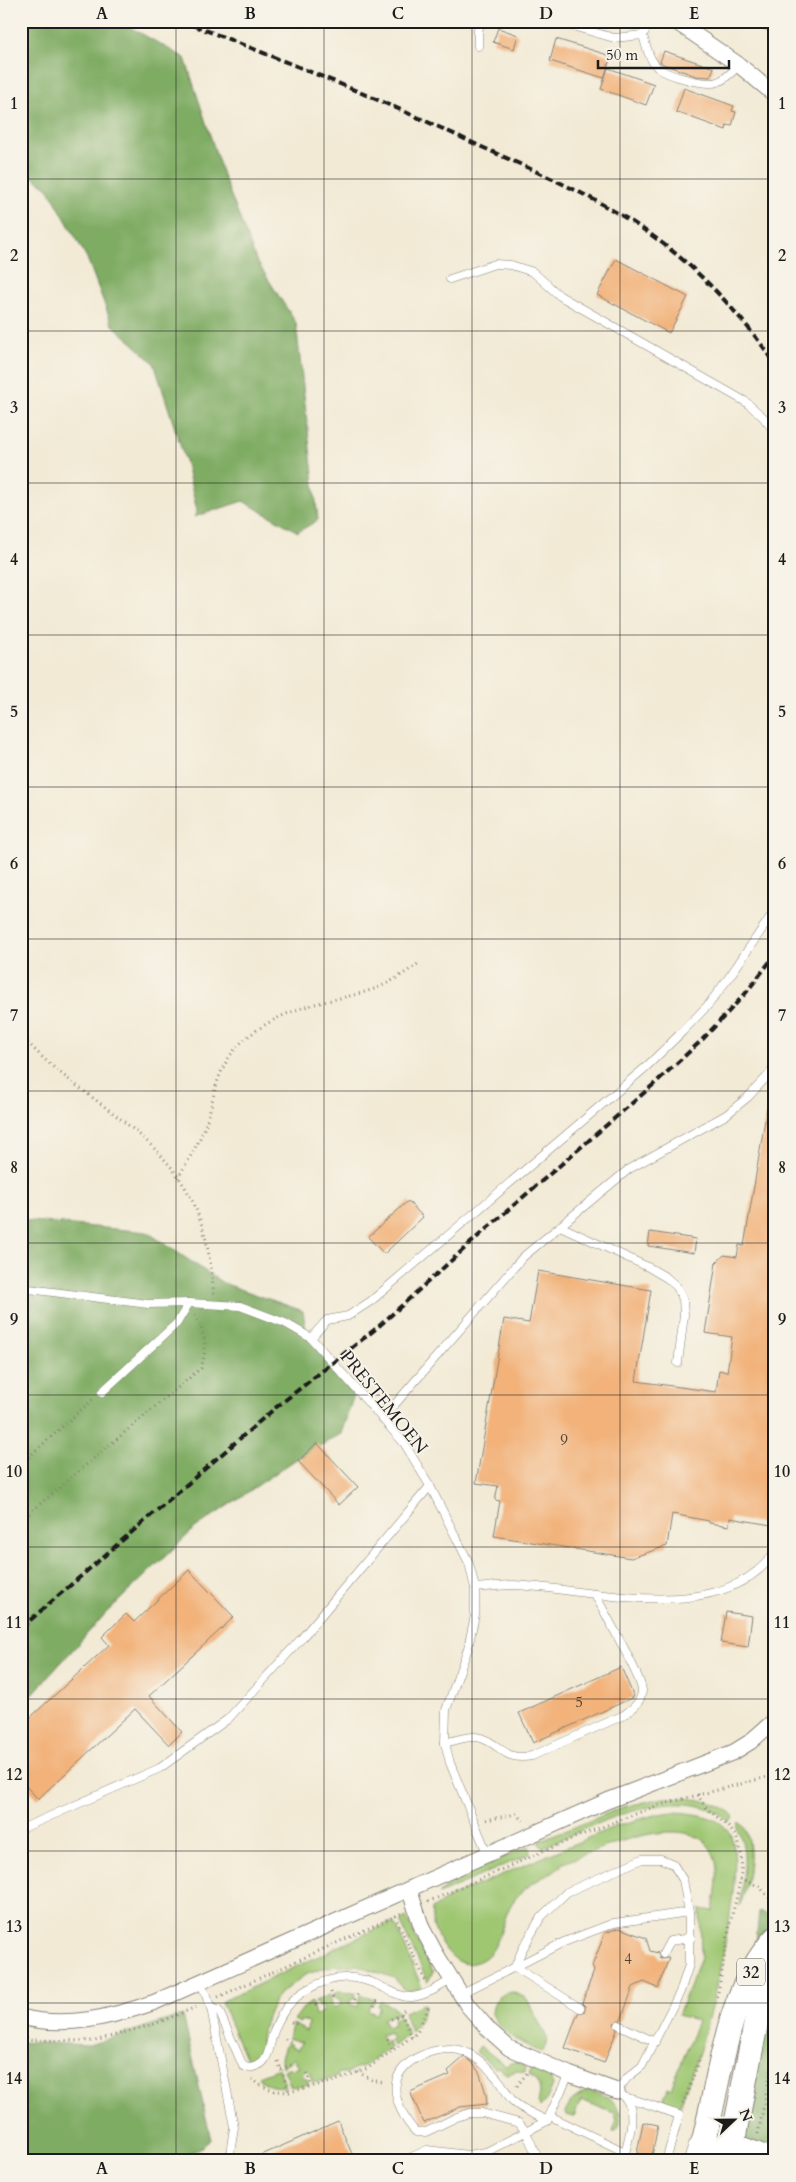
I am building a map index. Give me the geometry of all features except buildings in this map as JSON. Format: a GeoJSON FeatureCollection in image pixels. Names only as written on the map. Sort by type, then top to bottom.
{"type":"FeatureCollection","features":[{"type":"Feature","properties":{"kind":"main road","name":"32"},"geometry":{"type":"LineString","coordinates":[[705,2156],[734,2009],[748,1976],[765,1949],[775,1939]]}},
{"type":"Feature","properties":{"kind":"main road","name":"32"},"geometry":{"type":"LineString","coordinates":[[731,2152],[760,2005],[767,1977],[775,1961]]}},
{"type":"Feature","properties":{"kind":"main road"},"geometry":{"type":"LineString","coordinates":[[705,2156],[731,2152],[775,2160]]}},
{"type":"Feature","properties":{"kind":"street"},"geometry":{"type":"LineString","coordinates":[[675,21],[739,65],[775,95]]}},
{"type":"Feature","properties":{"kind":"street"},"geometry":{"type":"LineString","coordinates":[[21,2017],[32,2020],[60,2022],[93,2020],[155,2002],[608,1801],[734,1752],[750,1742],[775,1720]]}},
{"type":"Feature","properties":{"kind":"street"},"geometry":{"type":"LineString","coordinates":[[409,1889],[422,1928],[460,1994],[484,2024],[510,2048],[622,2095]]}},
{"type":"Feature","properties":{"kind":"lane"},"geometry":{"type":"LineString","coordinates":[[478,46],[478,30],[482,21]]}},
{"type":"Feature","properties":{"kind":"lane"},"geometry":{"type":"LineString","coordinates":[[555,21],[614,38],[643,35]]}},
{"type":"Feature","properties":{"kind":"lane"},"geometry":{"type":"LineString","coordinates":[[650,21],[643,35],[650,58],[664,72],[693,81],[715,83],[728,77],[739,65]]}},
{"type":"Feature","properties":{"kind":"lane"},"geometry":{"type":"LineString","coordinates":[[753,21],[774,29]]}},
{"type":"Feature","properties":{"kind":"lane"},"geometry":{"type":"LineString","coordinates":[[450,279],[495,264],[511,265],[533,272],[560,296],[746,402],[763,417],[775,432]]}},
{"type":"Feature","properties":{"kind":"lane"},"geometry":{"type":"LineString","coordinates":[[311,1338],[328,1320],[348,1316],[371,1301],[646,1067],[709,1004],[775,910]]}},
{"type":"Feature","properties":{"kind":"lane"},"geometry":{"type":"LineString","coordinates":[[382,1418],[522,1257],[629,1169],[726,1115],[748,1097],[775,1068]]}},
{"type":"Feature","properties":{"kind":"lane"},"geometry":{"type":"LineString","coordinates":[[560,1226],[650,1268],[667,1278],[677,1287],[683,1299],[684,1315],[678,1363]]}},
{"type":"Feature","properties":{"kind":"lane","name":"PRESTEMOEN"},"geometry":{"type":"LineString","coordinates":[[21,1288],[148,1304],[189,1303],[240,1306],[286,1322],[311,1338],[404,1443],[430,1486],[469,1563],[475,1588],[475,1615],[468,1648],[446,1710],[446,1743],[450,1762],[487,1854]]}},
{"type":"Feature","properties":{"kind":"lane"},"geometry":{"type":"LineString","coordinates":[[102,1392],[177,1323],[189,1303]]}},
{"type":"Feature","properties":{"kind":"lane"},"geometry":{"type":"LineString","coordinates":[[21,1829],[160,1768],[228,1719],[301,1638],[430,1486]]}},
{"type":"Feature","properties":{"kind":"lane"},"geometry":{"type":"LineString","coordinates":[[475,1588],[512,1585],[671,1600],[698,1596],[723,1589],[743,1580],[759,1570],[775,1552]]}},
{"type":"Feature","properties":{"kind":"lane"},"geometry":{"type":"LineString","coordinates":[[446,1743],[471,1737],[482,1738],[509,1755],[519,1758],[532,1756],[624,1715],[636,1706],[642,1690],[637,1675],[594,1594]]}},
{"type":"Feature","properties":{"kind":"lane"},"geometry":{"type":"LineString","coordinates":[[515,1967],[522,1950],[541,1917],[567,1892],[642,1859],[661,1858],[673,1864],[683,1880],[690,1912],[689,1965],[680,1992],[642,2066],[627,2078],[622,2095],[630,2109],[630,2123],[623,2161]]}},
{"type":"Feature","properties":{"kind":"lane"},"geometry":{"type":"LineString","coordinates":[[460,1994],[564,1942],[614,1923],[690,1912]]}},
{"type":"Feature","properties":{"kind":"lane"},"geometry":{"type":"LineString","coordinates":[[663,1954],[670,1941],[690,1938]]}},
{"type":"Feature","properties":{"kind":"lane"},"geometry":{"type":"LineString","coordinates":[[515,1967],[580,2008]]}},
{"type":"Feature","properties":{"kind":"lane"},"geometry":{"type":"LineString","coordinates":[[211,2008],[219,2011],[243,2066],[249,2068],[262,2062],[267,2057],[273,2034],[282,2013],[293,2000],[307,1990],[324,1982],[342,1977],[363,1978],[400,1996],[412,1997],[429,1995],[451,1980]]}},
{"type":"Feature","properties":{"kind":"lane"},"geometry":{"type":"LineString","coordinates":[[201,1983],[211,2008],[234,2127],[229,2161]]}},
{"type":"Feature","properties":{"kind":"lane"},"geometry":{"type":"LineString","coordinates":[[619,2025],[655,2042]]}},
{"type":"Feature","properties":{"kind":"lane"},"geometry":{"type":"LineString","coordinates":[[539,2161],[526,2132],[519,2123],[482,2113],[463,2115],[426,2132],[416,2132],[403,2112],[397,2098],[396,2084],[399,2075],[416,2059],[435,2050],[460,2050],[472,2055],[487,2067],[514,2103],[625,2152]]}},
{"type":"Feature","properties":{"kind":"lane"},"geometry":{"type":"LineString","coordinates":[[403,2161],[428,2150],[468,2155],[486,2152],[526,2132],[549,2119],[569,2074]]}},
{"type":"Feature","properties":{"kind":"lane"},"geometry":{"type":"LineString","coordinates":[[622,2095],[679,2115],[666,2161]]}},
{"type":"Feature","properties":{"kind":"lane"},"geometry":{"type":"LineString","coordinates":[[484,2161],[486,2152]]}},
{"type":"Feature","properties":{"kind":"path"},"geometry":{"type":"LineString","coordinates":[[178,1178],[197,1145],[208,1117],[217,1080],[228,1058],[246,1037],[272,1021],[305,1007],[382,986],[418,964]]}},
{"type":"Feature","properties":{"kind":"path"},"geometry":{"type":"LineString","coordinates":[[21,1035],[43,1059],[144,1137],[162,1155],[178,1178],[201,1221],[208,1250],[215,1304]]}},
{"type":"Feature","properties":{"kind":"path"},"geometry":{"type":"LineString","coordinates":[[21,1520],[201,1368],[206,1344],[204,1334],[189,1303]]}},
{"type":"Feature","properties":{"kind":"path"},"geometry":{"type":"LineString","coordinates":[[21,1464],[102,1392]]}},
{"type":"Feature","properties":{"kind":"path"},"geometry":{"type":"LineString","coordinates":[[716,2004],[740,1879],[741,1857],[736,1839],[728,1824],[706,1808],[698,1794],[775,1775]]}},
{"type":"Feature","properties":{"kind":"path"},"geometry":{"type":"LineString","coordinates":[[475,1824],[492,1818],[516,1814],[525,1824]]}},
{"type":"Feature","properties":{"kind":"path"},"geometry":{"type":"LineString","coordinates":[[740,1879],[759,1886],[771,1900],[775,1897]]}},
{"type":"Feature","properties":{"kind":"path"},"geometry":{"type":"LineString","coordinates":[[243,2066],[250,2077],[262,2086],[275,2091],[290,2092],[335,2081],[368,2068],[417,2033],[424,2021],[429,2005],[429,1995],[395,1916]]}},
{"type":"Feature","properties":{"kind":"path"},"geometry":{"type":"LineString","coordinates":[[351,1990],[365,1993]]}},
{"type":"Feature","properties":{"kind":"path"},"geometry":{"type":"LineString","coordinates":[[334,2000],[331,1992],[337,1991]]}},
{"type":"Feature","properties":{"kind":"path"},"geometry":{"type":"LineString","coordinates":[[355,2000],[359,1991]]}},
{"type":"Feature","properties":{"kind":"path"},"geometry":{"type":"LineString","coordinates":[[308,2003],[321,1995]]}},
{"type":"Feature","properties":{"kind":"path"},"geometry":{"type":"LineString","coordinates":[[412,2037],[402,2015],[404,2010],[429,1995]]}},
{"type":"Feature","properties":{"kind":"path"},"geometry":{"type":"LineString","coordinates":[[372,1996],[386,2002]]}},
{"type":"Feature","properties":{"kind":"path"},"geometry":{"type":"LineString","coordinates":[[374,2006],[378,1998]]}},
{"type":"Feature","properties":{"kind":"path"},"geometry":{"type":"LineString","coordinates":[[313,2000],[317,2008]]}},
{"type":"Feature","properties":{"kind":"path"},"geometry":{"type":"LineString","coordinates":[[395,2006],[404,2010]]}},
{"type":"Feature","properties":{"kind":"path"},"geometry":{"type":"LineString","coordinates":[[392,2019],[402,2015]]}},
{"type":"Feature","properties":{"kind":"path"},"geometry":{"type":"LineString","coordinates":[[283,2046],[294,2017]]}},
{"type":"Feature","properties":{"kind":"path"},"geometry":{"type":"LineString","coordinates":[[291,2022],[300,2025]]}},
{"type":"Feature","properties":{"kind":"path"},"geometry":{"type":"LineString","coordinates":[[285,2039],[294,2043]]}},
{"type":"Feature","properties":{"kind":"path"},"geometry":{"type":"LineString","coordinates":[[387,2039],[392,2051]]}},
{"type":"Feature","properties":{"kind":"path"},"geometry":{"type":"LineString","coordinates":[[679,2115],[703,2051]]}},
{"type":"Feature","properties":{"kind":"path"},"geometry":{"type":"LineString","coordinates":[[758,2136],[775,2051]]}},
{"type":"Feature","properties":{"kind":"path"},"geometry":{"type":"LineString","coordinates":[[280,2052],[278,2062],[290,2092]]}},
{"type":"Feature","properties":{"kind":"path"},"geometry":{"type":"LineString","coordinates":[[281,2069],[290,2065]]}},
{"type":"Feature","properties":{"kind":"path"},"geometry":{"type":"LineString","coordinates":[[307,2073],[312,2087]]}},
{"type":"Feature","properties":{"kind":"green space"},"geometry":{"type":"Polygon","coordinates":[[[21,21],[119,21],[185,58],[223,175],[256,260],[296,323],[318,520],[298,532],[243,501],[194,517],[197,511],[185,460],[154,363],[112,324],[87,258],[48,188],[21,169],[21,21]]]}},
{"type":"Feature","properties":{"kind":"green space"},"geometry":{"type":"Polygon","coordinates":[[[21,1220],[147,1232],[223,1283],[303,1311],[307,1336],[354,1395],[341,1434],[295,1460],[195,1528],[106,1613],[21,1707],[21,1220]]]}},
{"type":"Feature","properties":{"kind":"green space"},"geometry":{"type":"Polygon","coordinates":[[[663,1798],[701,1800],[720,1806],[734,1817],[729,1821],[709,1809],[687,1804],[662,1805],[636,1810],[609,1819],[542,1848],[538,1842],[623,1807],[663,1798]]]}},
{"type":"Feature","properties":{"kind":"green space"},"geometry":{"type":"Polygon","coordinates":[[[673,1812],[704,1816],[718,1822],[729,1832],[734,1849],[732,1904],[712,2003],[698,2056],[679,2107],[675,2110],[661,2105],[668,2088],[671,2089],[698,2021],[678,2015],[701,1958],[700,1909],[713,1911],[717,1874],[716,1862],[707,1844],[691,1834],[670,1832],[646,1835],[621,1841],[561,1864],[562,1866],[531,1885],[515,1899],[490,1953],[483,1959],[473,1963],[465,1964],[452,1957],[440,1941],[432,1920],[432,1909],[452,1896],[616,1826],[658,1814],[673,1812]]]}},
{"type":"Feature","properties":{"kind":"green space"},"geometry":{"type":"Polygon","coordinates":[[[739,1822],[745,1829],[748,1838],[750,1862],[746,1888],[739,1906],[744,1857],[741,1838],[737,1830],[739,1822]]]}},
{"type":"Feature","properties":{"kind":"green space"},"geometry":{"type":"Polygon","coordinates":[[[529,1846],[530,1854],[439,1894],[452,1881],[529,1846]]]}},
{"type":"Feature","properties":{"kind":"green space"},"geometry":{"type":"Polygon","coordinates":[[[759,1911],[775,1918],[775,2161],[714,2161],[742,2091],[759,1911]]]}},
{"type":"Feature","properties":{"kind":"green space"},"geometry":{"type":"Polygon","coordinates":[[[406,1917],[433,1971],[428,1982],[401,1924],[401,1920],[406,1917]]]}},
{"type":"Feature","properties":{"kind":"green space"},"geometry":{"type":"Polygon","coordinates":[[[389,1923],[394,1924],[398,1930],[422,1988],[409,1991],[403,1988],[394,1978],[357,1965],[327,1967],[305,1975],[279,1994],[262,2031],[260,2054],[253,2061],[247,2062],[221,2002],[389,1923]]]}},
{"type":"Feature","properties":{"kind":"green space"},"geometry":{"type":"Polygon","coordinates":[[[339,1992],[356,1993],[355,1998],[351,1998],[350,2004],[358,2007],[360,1994],[375,1999],[373,2004],[370,2004],[368,2011],[376,2014],[380,2007],[378,2006],[380,2001],[395,2008],[399,2013],[383,2019],[387,2027],[394,2024],[393,2020],[400,2017],[408,2034],[393,2046],[389,2040],[392,2038],[389,2032],[381,2035],[384,2042],[387,2041],[390,2048],[360,2068],[348,2073],[338,2073],[337,2077],[313,2083],[308,2069],[302,2072],[309,2084],[291,2087],[284,2070],[290,2067],[292,2070],[299,2067],[294,2058],[282,2067],[281,2058],[286,2043],[291,2044],[291,2047],[298,2050],[301,2042],[288,2038],[293,2024],[306,2031],[309,2023],[301,2020],[300,2023],[294,2020],[303,2008],[312,2002],[315,2016],[323,2012],[321,2006],[318,2007],[315,2001],[330,1995],[332,2000],[330,2002],[333,2008],[341,2005],[339,1998],[335,1999],[333,1994],[339,1992]]]}},
{"type":"Feature","properties":{"kind":"green space"},"geometry":{"type":"Polygon","coordinates":[[[514,1992],[527,1999],[548,2040],[542,2052],[513,2038],[501,2027],[492,2014],[494,2004],[501,1995],[514,1992]]]}},
{"type":"Feature","properties":{"kind":"green space"},"geometry":{"type":"Polygon","coordinates":[[[423,2004],[425,2005],[422,2016],[411,2032],[404,2012],[423,2004]]]}},
{"type":"Feature","properties":{"kind":"green space"},"geometry":{"type":"Polygon","coordinates":[[[183,2015],[211,2140],[182,2161],[21,2161],[21,2042],[89,2045],[183,2015]]]}},
{"type":"Feature","properties":{"kind":"green space"},"geometry":{"type":"Polygon","coordinates":[[[480,2046],[506,2066],[511,2063],[521,2064],[526,2067],[525,2072],[517,2071],[507,2074],[499,2067],[495,2068],[476,2052],[480,2046]]]}},
{"type":"Feature","properties":{"kind":"green space"},"geometry":{"type":"Polygon","coordinates":[[[533,2066],[550,2076],[553,2085],[547,2099],[540,2107],[538,2103],[540,2094],[538,2084],[529,2074],[533,2066]]]}},
{"type":"Feature","properties":{"kind":"green space"},"geometry":{"type":"Polygon","coordinates":[[[279,2068],[286,2087],[272,2086],[260,2080],[258,2076],[279,2068]]]}},
{"type":"Feature","properties":{"kind":"green space"},"geometry":{"type":"Polygon","coordinates":[[[588,2090],[608,2097],[616,2105],[620,2114],[620,2123],[616,2131],[613,2131],[616,2122],[614,2113],[581,2100],[574,2117],[567,2115],[566,2112],[571,2101],[588,2090]]]}},
{"type":"Feature","properties":{"kind":"railway"},"geometry":{"type":"LineString","coordinates":[[182,21],[400,109],[549,177],[605,206],[646,231],[707,282],[743,321],[775,363]]}},
{"type":"Feature","properties":{"kind":"railway"},"geometry":{"type":"LineString","coordinates":[[21,1628],[274,1409],[378,1327],[485,1230],[653,1085],[702,1040],[745,994],[775,955]]}}]}
